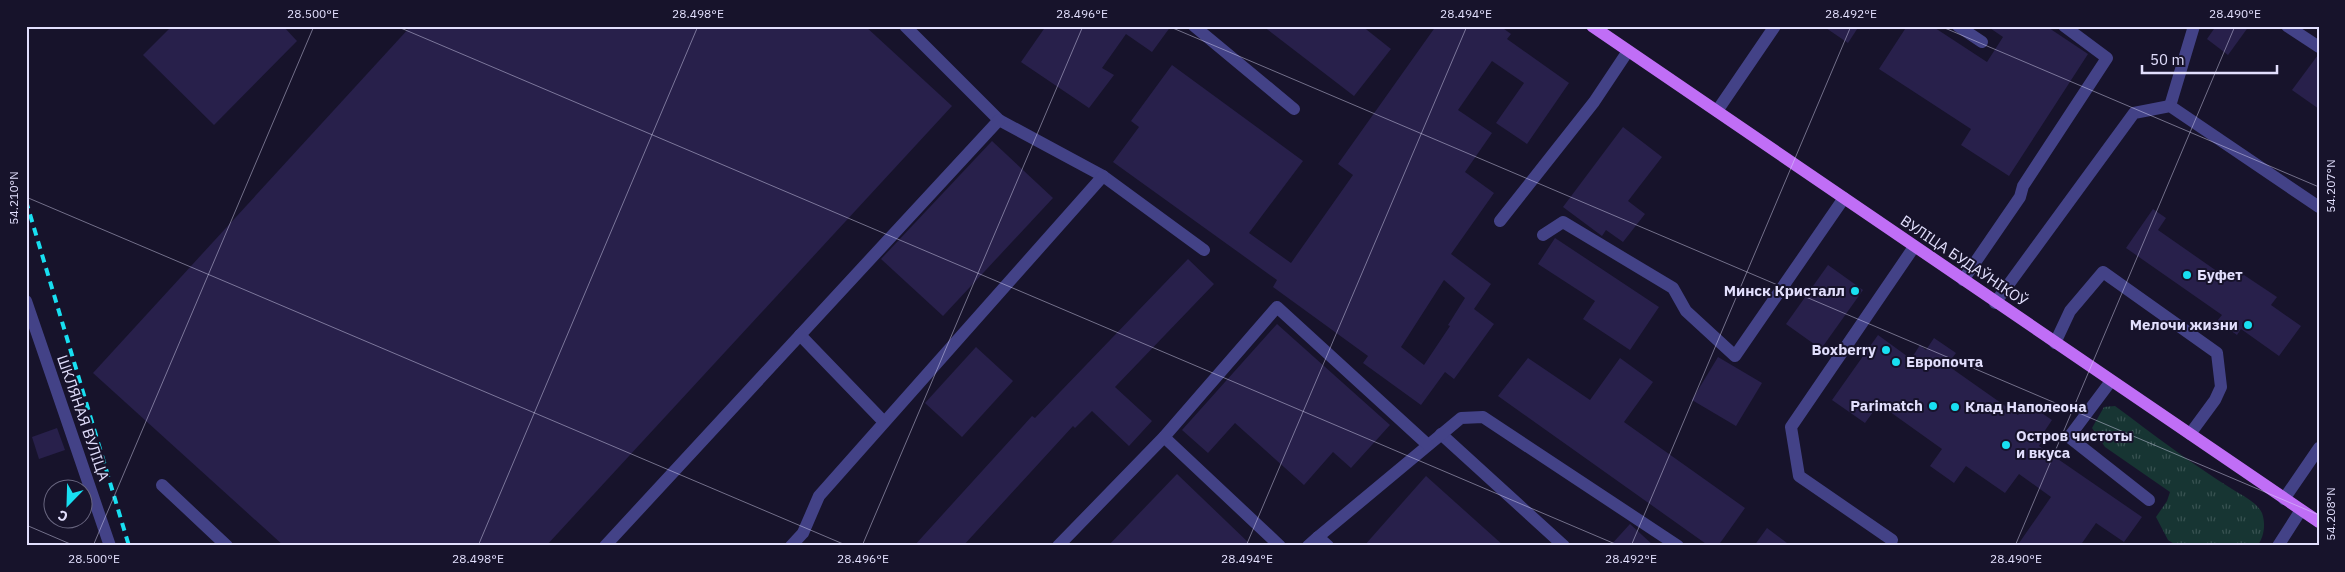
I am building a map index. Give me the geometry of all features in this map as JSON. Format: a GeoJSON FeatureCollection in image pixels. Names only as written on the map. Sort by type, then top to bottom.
{"type":"FeatureCollection","features":[{"type":"Feature","properties":{"kind":"main road","name":"ВУЛІЦА БУДАЎНІКОЎ"},"geometry":{"type":"LineString","coordinates":[[1592,26],[1995,303],[2319,522]]}},
{"type":"Feature","properties":{"kind":"street"},"geometry":{"type":"LineString","coordinates":[[905,26],[999,120],[1104,176],[1204,250]]}},
{"type":"Feature","properties":{"kind":"street"},"geometry":{"type":"LineString","coordinates":[[1194,26],[1294,109]]}},
{"type":"Feature","properties":{"kind":"street"},"geometry":{"type":"LineString","coordinates":[[1717,111],[1775,26]]}},
{"type":"Feature","properties":{"kind":"street"},"geometry":{"type":"LineString","coordinates":[[1958,26],[1982,42]]}},
{"type":"Feature","properties":{"kind":"street"},"geometry":{"type":"LineString","coordinates":[[1963,280],[2020,197],[2023,186],[2107,58],[2064,26]]}},
{"type":"Feature","properties":{"kind":"street"},"geometry":{"type":"LineString","coordinates":[[2170,106],[2194,26]]}},
{"type":"Feature","properties":{"kind":"street"},"geometry":{"type":"LineString","coordinates":[[2287,26],[2319,47]]}},
{"type":"Feature","properties":{"kind":"street"},"geometry":{"type":"LineString","coordinates":[[1500,221],[1594,102],[1628,51]]}},
{"type":"Feature","properties":{"kind":"street"},"geometry":{"type":"LineString","coordinates":[[1995,303],[2018,269],[2134,113],[2170,106],[2319,207]]}},
{"type":"Feature","properties":{"kind":"street"},"geometry":{"type":"LineString","coordinates":[[605,546],[999,120]]}},
{"type":"Feature","properties":{"kind":"street"},"geometry":{"type":"LineString","coordinates":[[791,546],[803,533],[819,496],[1104,176]]}},
{"type":"Feature","properties":{"kind":"street"},"geometry":{"type":"LineString","coordinates":[[1543,235],[1564,222],[1674,288],[1686,311],[1735,356],[1844,198]]}},
{"type":"Feature","properties":{"kind":"street"},"geometry":{"type":"LineString","coordinates":[[1892,540],[1799,476],[1792,427],[1914,247]]}},
{"type":"Feature","properties":{"kind":"street"},"geometry":{"type":"LineString","coordinates":[[2055,343],[2070,311],[2102,272],[2217,353],[2221,387],[2215,400],[2190,434]]}},
{"type":"Feature","properties":{"kind":"street"},"geometry":{"type":"LineString","coordinates":[[1058,546],[1164,438],[1277,307],[1428,445]]}},
{"type":"Feature","properties":{"kind":"street","name":"ШКЛЯНАЯ ВУЛІЦА"},"geometry":{"type":"LineString","coordinates":[[27,310],[110,546]]}},
{"type":"Feature","properties":{"kind":"street"},"geometry":{"type":"LineString","coordinates":[[800,335],[884,422]]}},
{"type":"Feature","properties":{"kind":"street"},"geometry":{"type":"LineString","coordinates":[[2111,381],[2069,437],[2149,500]]}},
{"type":"Feature","properties":{"kind":"street"},"geometry":{"type":"LineString","coordinates":[[1308,546],[1323,541],[1428,445],[1461,418],[1483,417],[1678,546]]}},
{"type":"Feature","properties":{"kind":"street"},"geometry":{"type":"LineString","coordinates":[[1441,434],[1564,546]]}},
{"type":"Feature","properties":{"kind":"street"},"geometry":{"type":"LineString","coordinates":[[1164,438],[1280,546]]}},
{"type":"Feature","properties":{"kind":"street"},"geometry":{"type":"LineString","coordinates":[[2284,499],[2319,448]]}},
{"type":"Feature","properties":{"kind":"street"},"geometry":{"type":"LineString","coordinates":[[162,485],[228,546]]}},
{"type":"Feature","properties":{"kind":"street"},"geometry":{"type":"LineString","coordinates":[[2278,546],[2301,510]]}},
{"type":"Feature","properties":{"kind":"green space"},"geometry":{"type":"Polygon","coordinates":[[[2115,406],[2256,505],[2262,513],[2264,526],[2263,535],[2257,546],[2177,546],[2168,540],[2156,517],[2167,501],[2170,492],[2105,447],[2092,428],[2104,407],[2115,406]]]}},
{"type":"Feature","properties":{"kind":"building"},"geometry":{"type":"Polygon","coordinates":[[[172,26],[283,26],[297,41],[214,125],[143,55],[172,26]]]}},
{"type":"Feature","properties":{"kind":"building"},"geometry":{"type":"Polygon","coordinates":[[[411,26],[865,26],[952,106],[546,546],[284,546],[93,373],[411,26]]]}},
{"type":"Feature","properties":{"kind":"building"},"geometry":{"type":"Polygon","coordinates":[[[1046,26],[1171,26],[1152,52],[1126,34],[1102,68],[1114,75],[1089,108],[1021,62],[1046,26]]]}},
{"type":"Feature","properties":{"kind":"building"},"geometry":{"type":"Polygon","coordinates":[[[1263,26],[1362,26],[1391,49],[1354,96],[1263,26]]]}},
{"type":"Feature","properties":{"kind":"building"},"geometry":{"type":"Polygon","coordinates":[[[1436,26],[1500,26],[1511,34],[1507,39],[1569,83],[1527,144],[1496,123],[1524,83],[1492,61],[1458,110],[1492,133],[1465,172],[1494,193],[1451,254],[1491,284],[1474,309],[1494,324],[1454,379],[1445,372],[1421,405],[1363,363],[1368,356],[1273,287],[1277,280],[1113,162],[1139,127],[1131,121],[1172,65],[1303,161],[1249,233],[1291,263],[1353,175],[1338,164],[1436,26]],[[1444,280],[1401,347],[1424,365],[1450,326],[1448,325],[1465,298],[1444,280]]]}},
{"type":"Feature","properties":{"kind":"building"},"geometry":{"type":"Polygon","coordinates":[[[1823,26],[1859,26],[1848,43],[1823,26]]]}},
{"type":"Feature","properties":{"kind":"building"},"geometry":{"type":"Polygon","coordinates":[[[1907,26],[1932,26],[1987,62],[2003,37],[1987,26],[2046,26],[2088,54],[2009,176],[1961,145],[1971,129],[1879,69],[1907,26]]]}},
{"type":"Feature","properties":{"kind":"building"},"geometry":{"type":"Polygon","coordinates":[[[2216,26],[2249,26],[2228,55],[2207,39],[2216,26]]]}},
{"type":"Feature","properties":{"kind":"building"},"geometry":{"type":"Polygon","coordinates":[[[2319,55],[2319,109],[2292,90],[2319,55]]]}},
{"type":"Feature","properties":{"kind":"building"},"geometry":{"type":"Polygon","coordinates":[[[1623,127],[1662,157],[1628,201],[1645,214],[1623,242],[1606,230],[1602,236],[1563,207],[1623,127]]]}},
{"type":"Feature","properties":{"kind":"building"},"geometry":{"type":"Polygon","coordinates":[[[992,141],[1053,198],[943,316],[881,259],[992,141]]]}},
{"type":"Feature","properties":{"kind":"building"},"geometry":{"type":"Polygon","coordinates":[[[2153,209],[2166,218],[2158,230],[2231,281],[2238,271],[2277,297],[2271,305],[2301,326],[2279,356],[2241,329],[2237,335],[2217,321],[2222,315],[2126,248],[2153,209]]]}},
{"type":"Feature","properties":{"kind":"building"},"geometry":{"type":"Polygon","coordinates":[[[1555,238],[1659,307],[1630,350],[1583,319],[1595,301],[1538,264],[1555,238]]]}},
{"type":"Feature","properties":{"kind":"building"},"geometry":{"type":"Polygon","coordinates":[[[1188,259],[1214,284],[1115,387],[1152,421],[1129,446],[1092,411],[1075,428],[1073,426],[963,546],[914,546],[1032,416],[1035,418],[1188,259]]]}},
{"type":"Feature","properties":{"kind":"building"},"geometry":{"type":"Polygon","coordinates":[[[1828,265],[1863,290],[1821,349],[1786,324],[1828,265]]]}},
{"type":"Feature","properties":{"kind":"building"},"geometry":{"type":"Polygon","coordinates":[[[1277,324],[1390,425],[1351,468],[1333,452],[1304,485],[1235,423],[1208,453],[1182,430],[1277,324]]]}},
{"type":"Feature","properties":{"kind":"building"},"geometry":{"type":"Polygon","coordinates":[[[1878,335],[1911,359],[1920,345],[1926,350],[1934,338],[1956,353],[1947,365],[2018,415],[2027,403],[2052,420],[2044,432],[2047,434],[2039,446],[2142,517],[2124,542],[2096,523],[2080,546],[2017,546],[2051,497],[2019,474],[2005,493],[1966,466],[1954,483],[1930,466],[1942,449],[1879,404],[1865,423],[1832,400],[1878,335]]]}},
{"type":"Feature","properties":{"kind":"building"},"geometry":{"type":"Polygon","coordinates":[[[976,347],[1013,381],[962,437],[925,403],[976,347]]]}},
{"type":"Feature","properties":{"kind":"building"},"geometry":{"type":"Polygon","coordinates":[[[1718,357],[1762,383],[1736,426],[1692,400],[1718,357]]]}},
{"type":"Feature","properties":{"kind":"building"},"geometry":{"type":"Polygon","coordinates":[[[1528,358],[1590,400],[1620,358],[1653,382],[1624,422],[1745,508],[1718,546],[1709,546],[1498,396],[1528,358]]]}},
{"type":"Feature","properties":{"kind":"building"},"geometry":{"type":"Polygon","coordinates":[[[57,428],[65,450],[39,459],[32,437],[57,428]]]}},
{"type":"Feature","properties":{"kind":"building"},"geometry":{"type":"Polygon","coordinates":[[[1177,474],[1252,546],[1108,546],[1177,474]]]}},
{"type":"Feature","properties":{"kind":"building"},"geometry":{"type":"Polygon","coordinates":[[[1426,476],[1504,546],[1364,546],[1426,476]]]}},
{"type":"Feature","properties":{"kind":"building"},"geometry":{"type":"Polygon","coordinates":[[[1630,524],[1654,546],[1610,546],[1630,524]]]}},
{"type":"Feature","properties":{"kind":"building"},"geometry":{"type":"Polygon","coordinates":[[[1767,528],[1791,546],[1754,546],[1767,528]]]}},
{"type":"Feature","properties":{"kind":"railway"},"geometry":{"type":"LineString","coordinates":[[26,201],[129,546]]}},
{"type":"Feature","properties":{"kind":"place","name":"Буфет"},"geometry":{"type":"Point","coordinates":[2187,275]}},
{"type":"Feature","properties":{"kind":"place","name":"Минск Кристалл"},"geometry":{"type":"Point","coordinates":[1855,291]}},
{"type":"Feature","properties":{"kind":"place","name":"Мелочи жизни"},"geometry":{"type":"Point","coordinates":[2248,325]}},
{"type":"Feature","properties":{"kind":"place","name":"Boxberry"},"geometry":{"type":"Point","coordinates":[1886,350]}},
{"type":"Feature","properties":{"kind":"place","name":"Европочта"},"geometry":{"type":"Point","coordinates":[1896,362]}},
{"type":"Feature","properties":{"kind":"place","name":"Parimatch"},"geometry":{"type":"Point","coordinates":[1933,406]}},
{"type":"Feature","properties":{"kind":"place","name":"Клад Наполеона"},"geometry":{"type":"Point","coordinates":[1955,407]}},
{"type":"Feature","properties":{"kind":"place","name":"Остров чистоты и вкуса"},"geometry":{"type":"Point","coordinates":[2006,445]}}]}
